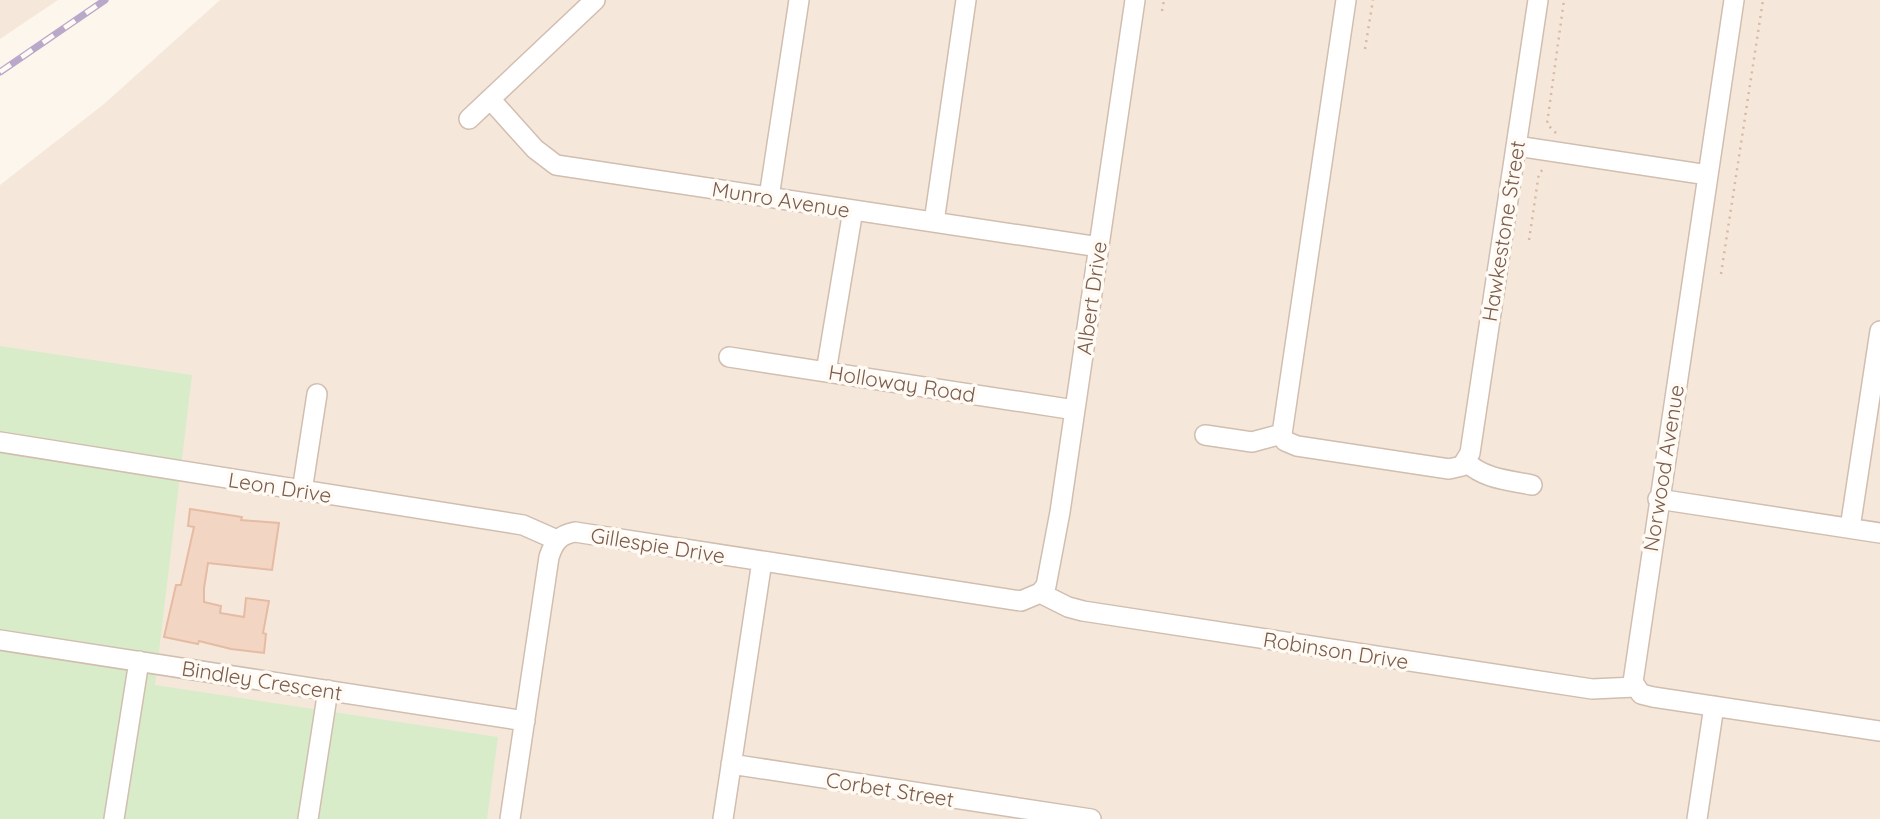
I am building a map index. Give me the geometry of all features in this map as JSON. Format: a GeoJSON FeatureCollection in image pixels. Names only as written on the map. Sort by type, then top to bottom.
{"type":"FeatureCollection","features":[{"type":"Feature","properties":{"kind":"street"},"geometry":{"type":"LineString","coordinates":[[469,119],[595,0]]}},
{"type":"Feature","properties":{"kind":"street"},"geometry":{"type":"LineString","coordinates":[[769,197],[799,0]]}},
{"type":"Feature","properties":{"kind":"street"},"geometry":{"type":"LineString","coordinates":[[934,222],[966,0]]}},
{"type":"Feature","properties":{"kind":"street","name":"Albert Drive"},"geometry":{"type":"LineString","coordinates":[[1040,593],[1049,577],[1135,0]]}},
{"type":"Feature","properties":{"kind":"street"},"geometry":{"type":"LineString","coordinates":[[1346,0],[1282,434],[1284,441],[1297,446],[1449,469],[1466,461],[1476,471],[1490,478],[1532,485]]}},
{"type":"Feature","properties":{"kind":"street","name":"Hawkestone Street"},"geometry":{"type":"LineString","coordinates":[[1466,461],[1470,453],[1538,0]]}},
{"type":"Feature","properties":{"kind":"street","name":"Norwood Avenue"},"geometry":{"type":"LineString","coordinates":[[1635,687],[1632,676],[1734,0]]}},
{"type":"Feature","properties":{"kind":"street","name":"Munro Avenue"},"geometry":{"type":"LineString","coordinates":[[490,99],[535,149],[556,165],[1099,247]]}},
{"type":"Feature","properties":{"kind":"street"},"geometry":{"type":"LineString","coordinates":[[1516,146],[1708,175]]}},
{"type":"Feature","properties":{"kind":"street"},"geometry":{"type":"LineString","coordinates":[[826,372],[853,210]]}},
{"type":"Feature","properties":{"kind":"street"},"geometry":{"type":"LineString","coordinates":[[1850,528],[1880,331]]}},
{"type":"Feature","properties":{"kind":"street","name":"Holloway Road"},"geometry":{"type":"LineString","coordinates":[[729,356],[1075,410]]}},
{"type":"Feature","properties":{"kind":"street"},"geometry":{"type":"LineString","coordinates":[[302,491],[317,394]]}},
{"type":"Feature","properties":{"kind":"street"},"geometry":{"type":"LineString","coordinates":[[1205,435],[1252,442],[1282,434]]}},
{"type":"Feature","properties":{"kind":"street","name":"Leon Drive"},"geometry":{"type":"LineString","coordinates":[[0,442],[523,525],[557,540]]}},
{"type":"Feature","properties":{"kind":"street"},"geometry":{"type":"LineString","coordinates":[[1658,499],[1880,533]]}},
{"type":"Feature","properties":{"kind":"street","name":"Gillespie Drive"},"geometry":{"type":"LineString","coordinates":[[557,540],[563,534],[575,532],[1021,601],[1040,593]]}},
{"type":"Feature","properties":{"kind":"street"},"geometry":{"type":"LineString","coordinates":[[510,819],[549,557],[557,540]]}},
{"type":"Feature","properties":{"kind":"street"},"geometry":{"type":"LineString","coordinates":[[723,819],[762,561]]}},
{"type":"Feature","properties":{"kind":"street","name":"Robinson Drive"},"geometry":{"type":"LineString","coordinates":[[1040,593],[1068,607],[1083,611],[1592,689],[1635,687]]}},
{"type":"Feature","properties":{"kind":"street","name":"Bindley Crescent"},"geometry":{"type":"LineString","coordinates":[[0,640],[524,721]]}},
{"type":"Feature","properties":{"kind":"street"},"geometry":{"type":"LineString","coordinates":[[114,819],[139,661]]}},
{"type":"Feature","properties":{"kind":"street"},"geometry":{"type":"LineString","coordinates":[[1635,687],[1641,694],[1653,697],[1880,731]]}},
{"type":"Feature","properties":{"kind":"street"},"geometry":{"type":"LineString","coordinates":[[308,819],[328,690]]}},
{"type":"Feature","properties":{"kind":"street"},"geometry":{"type":"LineString","coordinates":[[1697,819],[1714,706]]}},
{"type":"Feature","properties":{"kind":"street","name":"Corbet Street"},"geometry":{"type":"LineString","coordinates":[[731,764],[1091,819]]}},
{"type":"Feature","properties":{"kind":"path"},"geometry":{"type":"LineString","coordinates":[[1162,11],[1164,0]]}},
{"type":"Feature","properties":{"kind":"path"},"geometry":{"type":"LineString","coordinates":[[1365,49],[1373,0]]}},
{"type":"Feature","properties":{"kind":"path"},"geometry":{"type":"LineString","coordinates":[[1556,134],[1547,124],[1564,0]]}},
{"type":"Feature","properties":{"kind":"path"},"geometry":{"type":"LineString","coordinates":[[1721,274],[1763,0]]}},
{"type":"Feature","properties":{"kind":"path"},"geometry":{"type":"LineString","coordinates":[[1529,240],[1539,173],[1550,166]]}},
{"type":"Feature","properties":{"kind":"shaded area"},"geometry":{"type":"Polygon","coordinates":[[[0,0],[58,0],[0,39],[0,0]]]}},
{"type":"Feature","properties":{"kind":"shaded area"},"geometry":{"type":"Polygon","coordinates":[[[220,0],[1880,0],[1880,819],[0,819],[0,185],[104,104],[220,0]]]}},
{"type":"Feature","properties":{"kind":"green space"},"geometry":{"type":"Polygon","coordinates":[[[0,346],[192,375],[155,685],[498,737],[487,819],[0,819],[0,346]]]}},
{"type":"Feature","properties":{"kind":"building"},"geometry":{"type":"Polygon","coordinates":[[[190,509],[242,517],[241,520],[279,523],[272,570],[208,563],[204,588],[204,602],[221,606],[220,613],[244,617],[246,598],[269,601],[263,633],[266,634],[264,653],[164,637],[176,585],[181,585],[194,527],[188,526],[190,509]]]}},
{"type":"Feature","properties":{"kind":"railway"},"geometry":{"type":"LineString","coordinates":[[0,72],[105,0]]}}]}
